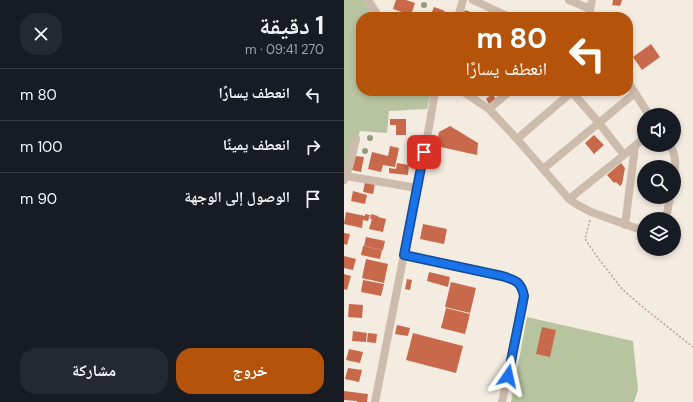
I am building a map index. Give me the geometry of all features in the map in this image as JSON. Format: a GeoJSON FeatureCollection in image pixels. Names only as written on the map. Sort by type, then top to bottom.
{"type":"FeatureCollection","features":[{"type":"Feature","properties":{"kind":"street"},"geometry":{"type":"LineString","coordinates":[[368,0],[376,12]]}},
{"type":"Feature","properties":{"kind":"street"},"geometry":{"type":"LineString","coordinates":[[459,12],[463,0]]}},
{"type":"Feature","properties":{"kind":"street"},"geometry":{"type":"LineString","coordinates":[[473,0],[498,12]]}},
{"type":"Feature","properties":{"kind":"street"},"geometry":{"type":"LineString","coordinates":[[570,0],[589,12]]}},
{"type":"Feature","properties":{"kind":"street"},"geometry":{"type":"LineString","coordinates":[[591,12],[592,0]]}},
{"type":"Feature","properties":{"kind":"street"},"geometry":{"type":"LineString","coordinates":[[633,90],[645,108]]}},
{"type":"Feature","properties":{"kind":"street"},"geometry":{"type":"LineString","coordinates":[[375,402],[434,96]]}},
{"type":"Feature","properties":{"kind":"street"},"geometry":{"type":"LineString","coordinates":[[470,96],[489,109],[569,199],[592,212],[637,229]]}},
{"type":"Feature","properties":{"kind":"street"},"geometry":{"type":"LineString","coordinates":[[489,109],[504,96]]}},
{"type":"Feature","properties":{"kind":"street"},"geometry":{"type":"LineString","coordinates":[[517,139],[566,96]]}},
{"type":"Feature","properties":{"kind":"street"},"geometry":{"type":"LineString","coordinates":[[576,96],[624,155]]}},
{"type":"Feature","properties":{"kind":"street"},"geometry":{"type":"LineString","coordinates":[[543,169],[631,96]]}},
{"type":"Feature","properties":{"kind":"street"},"geometry":{"type":"LineString","coordinates":[[356,139],[345,178],[417,188]]}},
{"type":"Feature","properties":{"kind":"street"},"geometry":{"type":"LineString","coordinates":[[569,199],[635,146]]}},
{"type":"Feature","properties":{"kind":"street"},"geometry":{"type":"LineString","coordinates":[[625,225],[635,146]]}},
{"type":"Feature","properties":{"kind":"street"},"geometry":{"type":"LineString","coordinates":[[404,255],[506,277],[518,282],[523,288],[523,305],[502,402]]}},
{"type":"Feature","properties":{"kind":"path"},"geometry":{"type":"LineString","coordinates":[[592,212],[586,239],[598,258],[622,289],[693,347]]}},
{"type":"Feature","properties":{"kind":"green space"},"geometry":{"type":"Polygon","coordinates":[[[344,0],[364,0],[373,12],[356,12],[356,96],[430,96],[427,109],[389,111],[387,133],[360,131],[344,179],[344,0]]]}},
{"type":"Feature","properties":{"kind":"green space"},"geometry":{"type":"Polygon","coordinates":[[[527,317],[633,341],[638,390],[634,402],[511,402],[527,317]]]}},
{"type":"Feature","properties":{"kind":"building"},"geometry":{"type":"Polygon","coordinates":[[[396,0],[406,0],[415,3],[412,12],[402,12],[393,9],[396,0]]]}},
{"type":"Feature","properties":{"kind":"building"},"geometry":{"type":"Polygon","coordinates":[[[613,0],[622,0],[620,6],[612,5],[613,0]]]}},
{"type":"Feature","properties":{"kind":"building"},"geometry":{"type":"Polygon","coordinates":[[[434,7],[445,11],[444,12],[432,12],[434,7]]]}},
{"type":"Feature","properties":{"kind":"building"},"geometry":{"type":"Polygon","coordinates":[[[651,44],[660,57],[642,70],[633,57],[651,44]]]}},
{"type":"Feature","properties":{"kind":"building"},"geometry":{"type":"Polygon","coordinates":[[[490,96],[494,96],[496,99],[489,104],[486,99],[490,96]]]}},
{"type":"Feature","properties":{"kind":"building"},"geometry":{"type":"Polygon","coordinates":[[[390,119],[406,119],[406,135],[396,135],[396,125],[390,125],[390,119]]]}},
{"type":"Feature","properties":{"kind":"building"},"geometry":{"type":"Polygon","coordinates":[[[450,126],[478,143],[477,155],[436,146],[439,132],[450,126]]]}},
{"type":"Feature","properties":{"kind":"building"},"geometry":{"type":"Polygon","coordinates":[[[594,135],[604,145],[594,154],[585,143],[594,135]]]}},
{"type":"Feature","properties":{"kind":"building"},"geometry":{"type":"Polygon","coordinates":[[[390,146],[399,148],[395,167],[383,165],[381,172],[368,169],[372,152],[388,156],[390,146]]]}},
{"type":"Feature","properties":{"kind":"building"},"geometry":{"type":"Polygon","coordinates":[[[355,156],[364,157],[361,172],[352,170],[355,156]]]}},
{"type":"Feature","properties":{"kind":"building"},"geometry":{"type":"Polygon","coordinates":[[[397,163],[409,165],[408,175],[389,173],[389,168],[396,169],[397,163]]]}},
{"type":"Feature","properties":{"kind":"building"},"geometry":{"type":"Polygon","coordinates":[[[621,163],[625,168],[622,184],[620,186],[616,182],[614,183],[607,175],[621,163]]]}},
{"type":"Feature","properties":{"kind":"building"},"geometry":{"type":"Polygon","coordinates":[[[365,182],[375,184],[373,194],[363,192],[365,182]]]}},
{"type":"Feature","properties":{"kind":"building"},"geometry":{"type":"Polygon","coordinates":[[[353,191],[367,195],[365,204],[351,201],[353,191]]]}},
{"type":"Feature","properties":{"kind":"building"},"geometry":{"type":"Polygon","coordinates":[[[346,212],[365,216],[365,214],[370,215],[368,221],[363,220],[362,228],[344,224],[346,212]]]}},
{"type":"Feature","properties":{"kind":"building"},"geometry":{"type":"Polygon","coordinates":[[[371,214],[386,219],[383,232],[369,229],[372,219],[370,219],[371,214]]]}},
{"type":"Feature","properties":{"kind":"building"},"geometry":{"type":"Polygon","coordinates":[[[423,224],[447,229],[444,244],[420,239],[423,224]]]}},
{"type":"Feature","properties":{"kind":"building"},"geometry":{"type":"Polygon","coordinates":[[[344,233],[350,234],[347,245],[344,244],[344,233]]]}},
{"type":"Feature","properties":{"kind":"building"},"geometry":{"type":"Polygon","coordinates":[[[366,237],[385,241],[383,250],[364,246],[366,237]]]}},
{"type":"Feature","properties":{"kind":"building"},"geometry":{"type":"Polygon","coordinates":[[[363,246],[382,250],[380,259],[361,255],[363,246]]]}},
{"type":"Feature","properties":{"kind":"building"},"geometry":{"type":"Polygon","coordinates":[[[344,256],[356,259],[353,270],[344,268],[344,256]]]}},
{"type":"Feature","properties":{"kind":"building"},"geometry":{"type":"Polygon","coordinates":[[[366,259],[388,264],[384,283],[362,278],[366,259]]]}},
{"type":"Feature","properties":{"kind":"building"},"geometry":{"type":"Polygon","coordinates":[[[429,272],[450,277],[448,287],[427,281],[429,272]]]}},
{"type":"Feature","properties":{"kind":"building"},"geometry":{"type":"Polygon","coordinates":[[[344,274],[351,276],[347,290],[344,289],[344,274]]]}},
{"type":"Feature","properties":{"kind":"building"},"geometry":{"type":"Polygon","coordinates":[[[407,279],[412,280],[410,290],[405,289],[407,279]]]}},
{"type":"Feature","properties":{"kind":"building"},"geometry":{"type":"Polygon","coordinates":[[[363,280],[384,284],[381,296],[361,292],[363,280]]]}},
{"type":"Feature","properties":{"kind":"building"},"geometry":{"type":"Polygon","coordinates":[[[451,282],[476,288],[470,313],[445,307],[451,282]]]}},
{"type":"Feature","properties":{"kind":"building"},"geometry":{"type":"Polygon","coordinates":[[[349,304],[363,305],[362,318],[348,317],[349,304]]]}},
{"type":"Feature","properties":{"kind":"building"},"geometry":{"type":"Polygon","coordinates":[[[446,308],[470,314],[465,334],[441,328],[446,308]]]}},
{"type":"Feature","properties":{"kind":"building"},"geometry":{"type":"Polygon","coordinates":[[[397,325],[410,328],[408,336],[395,334],[397,325]]]}},
{"type":"Feature","properties":{"kind":"building"},"geometry":{"type":"Polygon","coordinates":[[[542,327],[556,330],[550,357],[536,354],[542,327]]]}},
{"type":"Feature","properties":{"kind":"building"},"geometry":{"type":"Polygon","coordinates":[[[353,331],[367,333],[366,342],[352,341],[353,331]]]}},
{"type":"Feature","properties":{"kind":"building"},"geometry":{"type":"Polygon","coordinates":[[[368,333],[377,334],[376,343],[367,342],[368,333]]]}},
{"type":"Feature","properties":{"kind":"building"},"geometry":{"type":"Polygon","coordinates":[[[413,333],[463,346],[456,373],[406,360],[413,333]]]}},
{"type":"Feature","properties":{"kind":"building"},"geometry":{"type":"Polygon","coordinates":[[[349,349],[363,352],[360,363],[346,360],[349,349]]]}},
{"type":"Feature","properties":{"kind":"building"},"geometry":{"type":"Polygon","coordinates":[[[348,368],[362,370],[359,382],[345,379],[348,368]]]}},
{"type":"Feature","properties":{"kind":"building"},"geometry":{"type":"Polygon","coordinates":[[[344,391],[368,394],[367,402],[344,400],[344,391]]]}},
{"type":"Feature","properties":{"kind":"route"},"geometry":{"type":"LineString","coordinates":[[424,152],[404,255],[502,276],[518,282],[523,288],[524,296],[508,376]]}}]}
